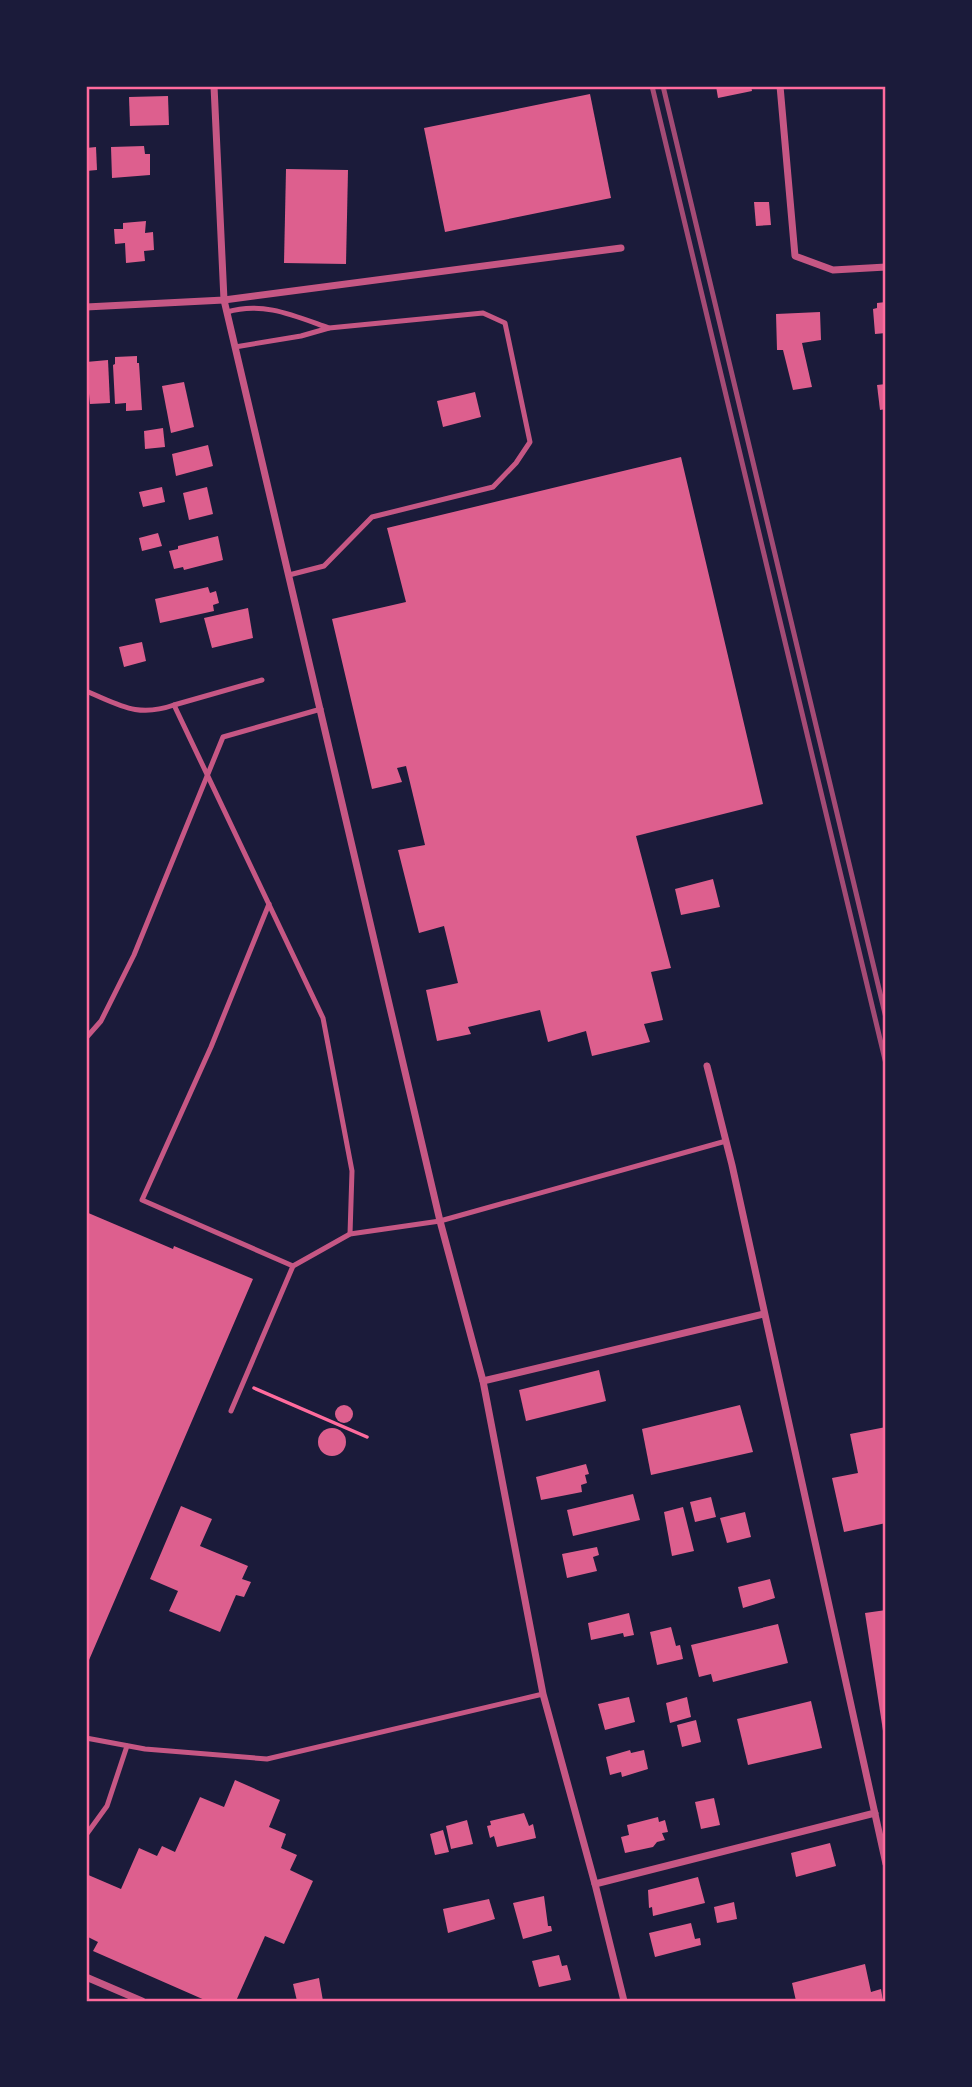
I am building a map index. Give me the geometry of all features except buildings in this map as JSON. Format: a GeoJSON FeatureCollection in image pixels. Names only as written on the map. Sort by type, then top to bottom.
{"type":"FeatureCollection","features":[{"type":"Feature","properties":{"kind":"street"},"geometry":{"type":"LineString","coordinates":[[214,86],[224,300],[440,1221],[483,1381],[543,1694],[624,2001]]}},
{"type":"Feature","properties":{"kind":"street"},"geometry":{"type":"LineString","coordinates":[[780,86],[795,256],[833,270],[886,267]]}},
{"type":"Feature","properties":{"kind":"street"},"geometry":{"type":"LineString","coordinates":[[86,307],[224,300],[621,248]]}},
{"type":"Feature","properties":{"kind":"street"},"geometry":{"type":"LineString","coordinates":[[707,1066],[726,1141],[886,1864]]}},
{"type":"Feature","properties":{"kind":"street"},"geometry":{"type":"LineString","coordinates":[[483,1381],[764,1314]]}},
{"type":"Feature","properties":{"kind":"street"},"geometry":{"type":"LineString","coordinates":[[595,1884],[875,1814]]}},
{"type":"Feature","properties":{"kind":"street"},"geometry":{"type":"LineString","coordinates":[[86,1977],[142,2001]]}},
{"type":"Feature","properties":{"kind":"lane"},"geometry":{"type":"LineString","coordinates":[[227,312],[247,307],[270,309],[329,328]]}},
{"type":"Feature","properties":{"kind":"lane"},"geometry":{"type":"LineString","coordinates":[[235,347],[301,336],[329,328],[483,313],[505,323],[530,442],[516,463],[493,487],[372,517],[324,566],[289,575]]}},
{"type":"Feature","properties":{"kind":"lane"},"geometry":{"type":"LineString","coordinates":[[86,691],[134,711],[156,711],[262,680]]}},
{"type":"Feature","properties":{"kind":"lane"},"geometry":{"type":"LineString","coordinates":[[174,705],[323,1018],[352,1171],[349,1234]]}},
{"type":"Feature","properties":{"kind":"lane"},"geometry":{"type":"LineString","coordinates":[[86,1038],[101,1021],[134,955],[223,737],[321,709]]}},
{"type":"Feature","properties":{"kind":"lane"},"geometry":{"type":"LineString","coordinates":[[269,904],[211,1047],[142,1200],[293,1266]]}},
{"type":"Feature","properties":{"kind":"lane"},"geometry":{"type":"LineString","coordinates":[[231,1411],[293,1266],[349,1234],[440,1221],[726,1141]]}},
{"type":"Feature","properties":{"kind":"lane"},"geometry":{"type":"LineString","coordinates":[[86,1738],[127,1746],[267,1759],[543,1694]]}},
{"type":"Feature","properties":{"kind":"lane"},"geometry":{"type":"LineString","coordinates":[[86,1835],[107,1806],[127,1746]]}},
{"type":"Feature","properties":{"kind":"path"},"geometry":{"type":"LineString","coordinates":[[243,1383],[367,1437]]}},
{"type":"Feature","properties":{"kind":"railway"},"geometry":{"type":"LineString","coordinates":[[652,86],[886,1064]]}},
{"type":"Feature","properties":{"kind":"railway"},"geometry":{"type":"LineString","coordinates":[[663,86],[886,1018]]}}]}
